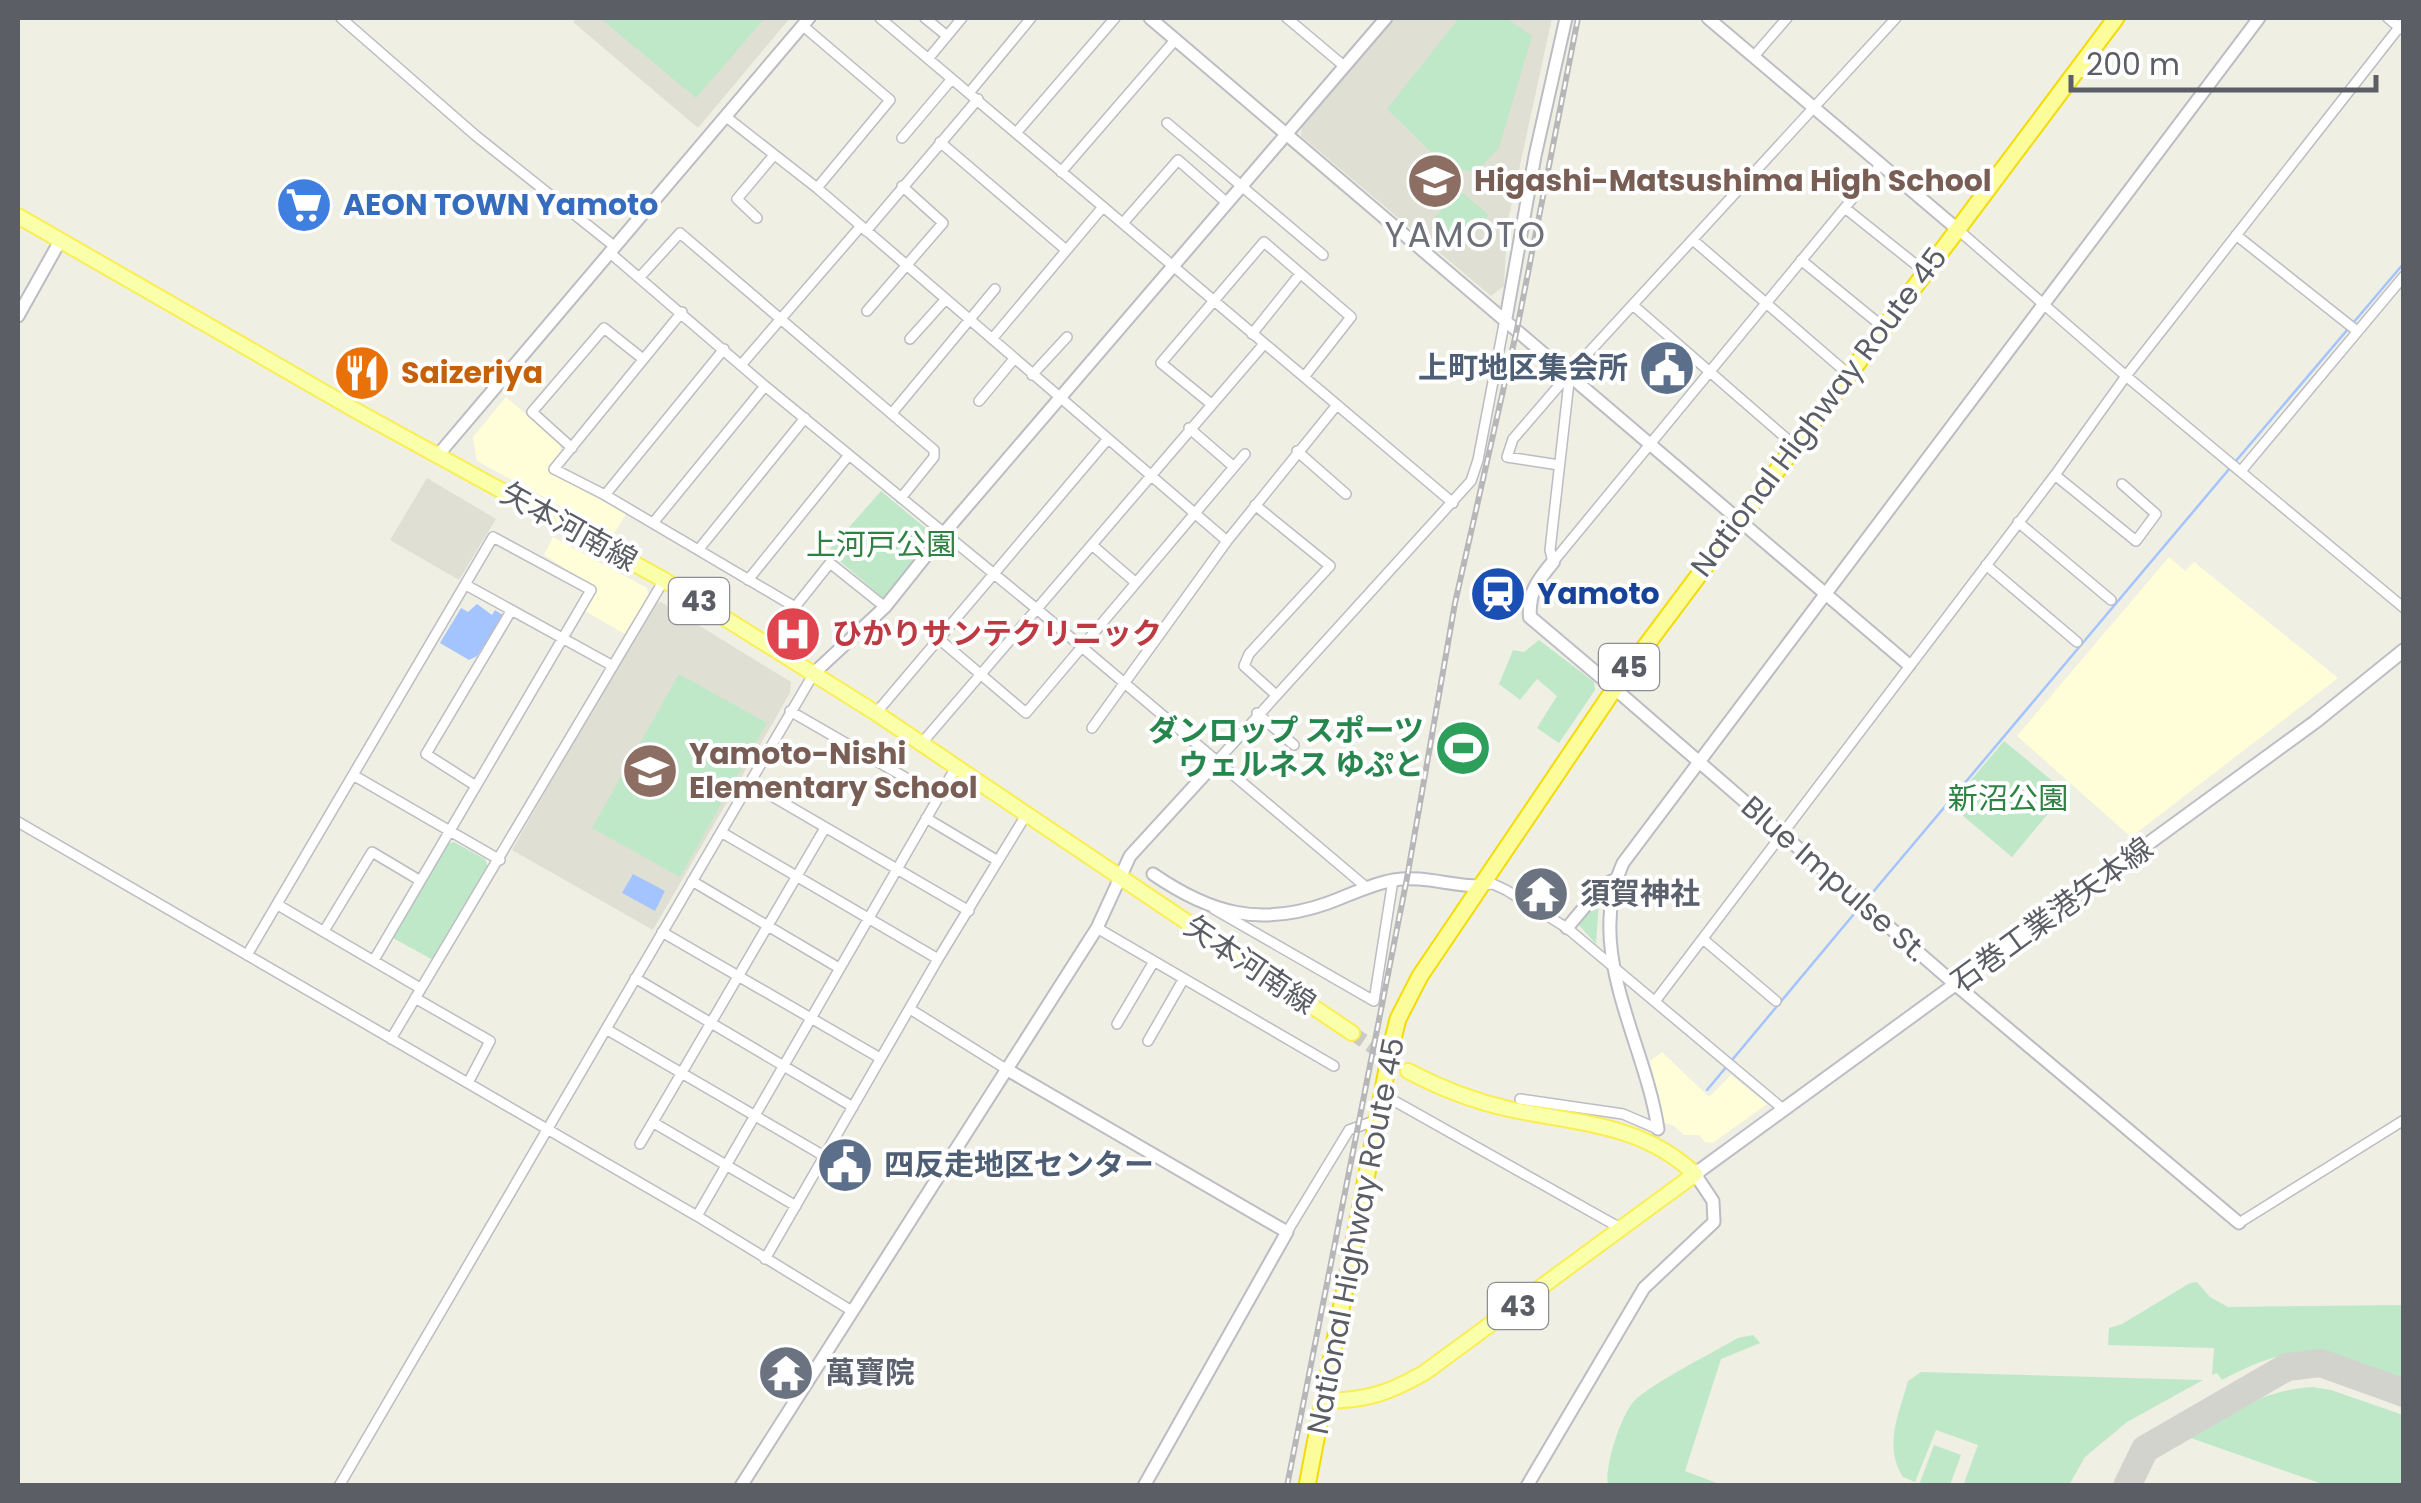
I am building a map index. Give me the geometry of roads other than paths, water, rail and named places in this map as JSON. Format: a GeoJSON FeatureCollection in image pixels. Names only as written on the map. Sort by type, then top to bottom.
{"type":"FeatureCollection","features":[{"type":"Feature","properties":{"kind":"highway","name":"National Highway Route 45"},"geometry":{"type":"LineString","coordinates":[[1307,1486],[1382,1094],[1398,1019],[1408,998],[1438,945],[1614,688],[2116,18]]}},
{"type":"Feature","properties":{"kind":"main road","name":"矢本河南線"},"geometry":{"type":"LineString","coordinates":[[18,216],[664,580],[876,712],[1352,1033]]}},
{"type":"Feature","properties":{"kind":"main road"},"geometry":{"type":"LineString","coordinates":[[1553,562],[1531,595],[1530,617],[1614,688]]}},
{"type":"Feature","properties":{"kind":"main road","name":"石巻工業港矢本線"},"geometry":{"type":"LineString","coordinates":[[1696,1174],[2315,722],[2404,650]]}},
{"type":"Feature","properties":{"kind":"main road"},"geometry":{"type":"LineString","coordinates":[[1408,1071],[1483,1103],[1626,1132],[1673,1153],[1696,1174]]}},
{"type":"Feature","properties":{"kind":"main road","name":"43"},"geometry":{"type":"LineString","coordinates":[[1325,1402],[1371,1398],[1391,1392],[1424,1373],[1696,1174]]}},
{"type":"Feature","properties":{"kind":"street"},"geometry":{"type":"LineString","coordinates":[[341,18],[612,248],[639,278],[765,386],[994,572],[1366,887]]}},
{"type":"Feature","properties":{"kind":"street"},"geometry":{"type":"LineString","coordinates":[[880,18],[1452,502]]}},
{"type":"Feature","properties":{"kind":"street"},"geometry":{"type":"LineString","coordinates":[[924,18],[946,36]]}},
{"type":"Feature","properties":{"kind":"street"},"geometry":{"type":"LineString","coordinates":[[928,59],[962,18]]}},
{"type":"Feature","properties":{"kind":"street"},"geometry":{"type":"LineString","coordinates":[[741,365],[940,142],[1031,18]]}},
{"type":"Feature","properties":{"kind":"street"},"geometry":{"type":"LineString","coordinates":[[1016,133],[1115,18]]}},
{"type":"Feature","properties":{"kind":"street"},"geometry":{"type":"LineString","coordinates":[[1150,18],[1909,665]]}},
{"type":"Feature","properties":{"kind":"street"},"geometry":{"type":"LineString","coordinates":[[1287,18],[1344,66]]}},
{"type":"Feature","properties":{"kind":"street"},"geometry":{"type":"LineString","coordinates":[[339,1486],[814,673],[885,608],[944,532],[1386,18]]}},
{"type":"Feature","properties":{"kind":"street"},"geometry":{"type":"LineString","coordinates":[[741,1486],[1097,928],[1130,856],[1471,481],[1566,18]]}},
{"type":"Feature","properties":{"kind":"street"},"geometry":{"type":"LineString","coordinates":[[1708,18],[2404,608]]}},
{"type":"Feature","properties":{"kind":"street"},"geometry":{"type":"LineString","coordinates":[[1754,56],[1787,18]]}},
{"type":"Feature","properties":{"kind":"street"},"geometry":{"type":"LineString","coordinates":[[1559,465],[1506,456],[1514,439],[1570,373],[1896,18]]}},
{"type":"Feature","properties":{"kind":"street"},"geometry":{"type":"LineString","coordinates":[[1658,1129],[1650,1086],[1614,971],[1608,932],[1616,878],[1632,848],[2259,18]]}},
{"type":"Feature","properties":{"kind":"street"},"geometry":{"type":"LineString","coordinates":[[1656,1000],[2126,376],[2402,26],[2388,18]]}},
{"type":"Feature","properties":{"kind":"street"},"geometry":{"type":"LineString","coordinates":[[438,455],[806,22],[890,100],[817,188]]}},
{"type":"Feature","properties":{"kind":"street"},"geometry":{"type":"LineString","coordinates":[[1061,172],[1176,39]]}},
{"type":"Feature","properties":{"kind":"street"},"geometry":{"type":"LineString","coordinates":[[902,138],[951,80]]}},
{"type":"Feature","properties":{"kind":"street"},"geometry":{"type":"LineString","coordinates":[[725,116],[817,188],[1228,540]]}},
{"type":"Feature","properties":{"kind":"street"},"geometry":{"type":"LineString","coordinates":[[1167,123],[1323,255]]}},
{"type":"Feature","properties":{"kind":"street"},"geometry":{"type":"LineString","coordinates":[[940,142],[1066,250]]}},
{"type":"Feature","properties":{"kind":"street"},"geometry":{"type":"LineString","coordinates":[[757,218],[737,199],[774,155]]}},
{"type":"Feature","properties":{"kind":"street"},"geometry":{"type":"LineString","coordinates":[[1123,223],[1178,160],[1226,202]]}},
{"type":"Feature","properties":{"kind":"street"},"geometry":{"type":"LineString","coordinates":[[1553,562],[1880,165]]}},
{"type":"Feature","properties":{"kind":"street"},"geometry":{"type":"LineString","coordinates":[[867,311],[942,224],[902,186]]}},
{"type":"Feature","properties":{"kind":"street"},"geometry":{"type":"LineString","coordinates":[[992,339],[1102,208]]}},
{"type":"Feature","properties":{"kind":"street"},"geometry":{"type":"LineString","coordinates":[[1844,208],[1925,272]]}},
{"type":"Feature","properties":{"kind":"street"},"geometry":{"type":"LineString","coordinates":[[639,278],[680,233],[783,318],[934,450],[934,458],[901,498]]}},
{"type":"Feature","properties":{"kind":"street"},"geometry":{"type":"LineString","coordinates":[[2236,235],[2353,328]]}},
{"type":"Feature","properties":{"kind":"street"},"geometry":{"type":"LineString","coordinates":[[1693,240],[1847,373]]}},
{"type":"Feature","properties":{"kind":"street"},"geometry":{"type":"LineString","coordinates":[[18,316],[60,241]]}},
{"type":"Feature","properties":{"kind":"street"},"geometry":{"type":"LineString","coordinates":[[1210,404],[1161,363],[1264,242],[1351,317],[1304,378]]}},
{"type":"Feature","properties":{"kind":"street"},"geometry":{"type":"LineString","coordinates":[[1801,260],[1882,327]]}},
{"type":"Feature","properties":{"kind":"street"},"geometry":{"type":"LineString","coordinates":[[1252,334],[1300,274]]}},
{"type":"Feature","properties":{"kind":"street"},"geometry":{"type":"LineString","coordinates":[[2236,466],[2353,328],[2404,276]]}},
{"type":"Feature","properties":{"kind":"street"},"geometry":{"type":"LineString","coordinates":[[893,412],[995,289]]}},
{"type":"Feature","properties":{"kind":"street"},"geometry":{"type":"LineString","coordinates":[[910,339],[945,300]]}},
{"type":"Feature","properties":{"kind":"street"},"geometry":{"type":"LineString","coordinates":[[1634,306],[1794,444]]}},
{"type":"Feature","properties":{"kind":"street"},"geometry":{"type":"LineString","coordinates":[[682,312],[554,470],[605,494],[796,607],[830,563],[885,608]]}},
{"type":"Feature","properties":{"kind":"street"},"geometry":{"type":"LineString","coordinates":[[572,448],[532,412],[604,328],[643,359]]}},
{"type":"Feature","properties":{"kind":"street"},"geometry":{"type":"LineString","coordinates":[[1032,374],[1067,337]]}},
{"type":"Feature","properties":{"kind":"street"},"geometry":{"type":"LineString","coordinates":[[920,745],[1264,344]]}},
{"type":"Feature","properties":{"kind":"street"},"geometry":{"type":"LineString","coordinates":[[605,494],[724,349]]}},
{"type":"Feature","properties":{"kind":"street"},"geometry":{"type":"LineString","coordinates":[[979,401],[1014,359]]}},
{"type":"Feature","properties":{"kind":"street"},"geometry":{"type":"LineString","coordinates":[[1553,562],[1550,550],[1570,373]]}},
{"type":"Feature","properties":{"kind":"street"},"geometry":{"type":"LineString","coordinates":[[653,523],[765,386]]}},
{"type":"Feature","properties":{"kind":"street"},"geometry":{"type":"LineString","coordinates":[[1092,728],[1228,540],[1336,406]]}},
{"type":"Feature","properties":{"kind":"street"},"geometry":{"type":"LineString","coordinates":[[700,550],[805,418]]}},
{"type":"Feature","properties":{"kind":"street"},"geometry":{"type":"LineString","coordinates":[[1189,428],[1234,467]]}},
{"type":"Feature","properties":{"kind":"street"},"geometry":{"type":"LineString","coordinates":[[876,712],[1107,440]]}},
{"type":"Feature","properties":{"kind":"street"},"geometry":{"type":"LineString","coordinates":[[1298,451],[1346,494]]}},
{"type":"Feature","properties":{"kind":"street"},"geometry":{"type":"LineString","coordinates":[[940,639],[1026,713],[1244,454]]}},
{"type":"Feature","properties":{"kind":"street"},"geometry":{"type":"LineString","coordinates":[[748,580],[849,455]]}},
{"type":"Feature","properties":{"kind":"street"},"geometry":{"type":"LineString","coordinates":[[2055,475],[2136,541],[2156,514],[2122,484]]}},
{"type":"Feature","properties":{"kind":"street"},"geometry":{"type":"LineString","coordinates":[[1255,505],[1330,566],[1249,654],[1244,666],[1274,694]]}},
{"type":"Feature","properties":{"kind":"street"},"geometry":{"type":"LineString","coordinates":[[2018,522],[2111,600]]}},
{"type":"Feature","properties":{"kind":"street"},"geometry":{"type":"LineString","coordinates":[[246,955],[493,538],[591,590],[374,960]]}},
{"type":"Feature","properties":{"kind":"street"},"geometry":{"type":"LineString","coordinates":[[1092,545],[1135,582]]}},
{"type":"Feature","properties":{"kind":"street"},"geometry":{"type":"LineString","coordinates":[[1986,566],[2077,642]]}},
{"type":"Feature","properties":{"kind":"street"},"geometry":{"type":"LineString","coordinates":[[391,1038],[664,580]]}},
{"type":"Feature","properties":{"kind":"street"},"geometry":{"type":"LineString","coordinates":[[466,585],[612,666]]}},
{"type":"Feature","properties":{"kind":"street"},"geometry":{"type":"LineString","coordinates":[[476,786],[426,754],[512,610]]}},
{"type":"Feature","properties":{"kind":"street","name":"Blue Impulse St."},"geometry":{"type":"LineString","coordinates":[[1614,688],[2238,1223]]}},
{"type":"Feature","properties":{"kind":"street"},"geometry":{"type":"LineString","coordinates":[[790,711],[939,797]]}},
{"type":"Feature","properties":{"kind":"street"},"geometry":{"type":"LineString","coordinates":[[1257,713],[1294,745]]}},
{"type":"Feature","properties":{"kind":"street"},"geometry":{"type":"LineString","coordinates":[[697,1216],[866,917],[956,767]]}},
{"type":"Feature","properties":{"kind":"street"},"geometry":{"type":"LineString","coordinates":[[353,775],[500,860]]}},
{"type":"Feature","properties":{"kind":"street"},"geometry":{"type":"LineString","coordinates":[[751,784],[969,911]]}},
{"type":"Feature","properties":{"kind":"street"},"geometry":{"type":"LineString","coordinates":[[765,1259],[1026,814]]}},
{"type":"Feature","properties":{"kind":"street"},"geometry":{"type":"LineString","coordinates":[[926,818],[998,861]]}},
{"type":"Feature","properties":{"kind":"street"},"geometry":{"type":"LineString","coordinates":[[18,822],[697,1216],[852,1311]]}},
{"type":"Feature","properties":{"kind":"street"},"geometry":{"type":"LineString","coordinates":[[640,1144],[825,828]]}},
{"type":"Feature","properties":{"kind":"street"},"geometry":{"type":"LineString","coordinates":[[721,832],[938,959]]}},
{"type":"Feature","properties":{"kind":"street"},"geometry":{"type":"LineString","coordinates":[[324,932],[372,852],[419,880]]}},
{"type":"Feature","properties":{"kind":"street"},"geometry":{"type":"LineString","coordinates":[[1153,874],[1178,892],[1374,1001],[1393,880]]}},
{"type":"Feature","properties":{"kind":"street"},"geometry":{"type":"LineString","coordinates":[[1567,928],[1602,886],[1616,878]]}},
{"type":"Feature","properties":{"kind":"street"},"geometry":{"type":"LineString","coordinates":[[1207,905],[1240,914],[1294,914],[1393,880],[1492,884],[1567,928],[1783,1109]]}},
{"type":"Feature","properties":{"kind":"street"},"geometry":{"type":"LineString","coordinates":[[692,882],[838,968]]}},
{"type":"Feature","properties":{"kind":"street"},"geometry":{"type":"LineString","coordinates":[[278,905],[374,960],[490,1041],[468,1082]]}},
{"type":"Feature","properties":{"kind":"street"},"geometry":{"type":"LineString","coordinates":[[1097,928],[1334,1066]]}},
{"type":"Feature","properties":{"kind":"street"},"geometry":{"type":"LineString","coordinates":[[662,932],[880,1058]]}},
{"type":"Feature","properties":{"kind":"street"},"geometry":{"type":"LineString","coordinates":[[1702,939],[1776,1001]]}},
{"type":"Feature","properties":{"kind":"street"},"geometry":{"type":"LineString","coordinates":[[1118,1024],[1153,963]]}},
{"type":"Feature","properties":{"kind":"street"},"geometry":{"type":"LineString","coordinates":[[635,978],[853,1108]]}},
{"type":"Feature","properties":{"kind":"street"},"geometry":{"type":"LineString","coordinates":[[1148,1042],[1183,980]]}},
{"type":"Feature","properties":{"kind":"street"},"geometry":{"type":"LineString","coordinates":[[910,1010],[1287,1232]]}},
{"type":"Feature","properties":{"kind":"street"},"geometry":{"type":"LineString","coordinates":[[606,1029],[824,1156]]}},
{"type":"Feature","properties":{"kind":"street"},"geometry":{"type":"LineString","coordinates":[[1382,1094],[1622,1230]]}},
{"type":"Feature","properties":{"kind":"street"},"geometry":{"type":"LineString","coordinates":[[1520,1099],[1623,1114],[1658,1129]]}},
{"type":"Feature","properties":{"kind":"street"},"geometry":{"type":"LineString","coordinates":[[1144,1486],[1287,1232],[1350,1130],[1377,1120]]}},
{"type":"Feature","properties":{"kind":"street"},"geometry":{"type":"LineString","coordinates":[[2238,1223],[2404,1120]]}},
{"type":"Feature","properties":{"kind":"street"},"geometry":{"type":"LineString","coordinates":[[654,1123],[796,1206]]}},
{"type":"Feature","properties":{"kind":"street"},"geometry":{"type":"LineString","coordinates":[[1527,1486],[1644,1288],[1714,1222],[1714,1201],[1696,1174]]}},
{"type":"Feature","properties":{"kind":"water"},"geometry":{"type":"Polygon","coordinates":[[[477,604],[492,615],[495,610],[504,616],[477,656],[469,660],[440,643],[461,608],[468,612],[477,604]]]}},
{"type":"Feature","properties":{"kind":"water"},"geometry":{"type":"Polygon","coordinates":[[[633,874],[665,891],[655,911],[622,893],[633,874]]]}},
{"type":"Feature","properties":{"kind":"waterway"},"geometry":{"type":"LineString","coordinates":[[2235,462],[2404,263]]}},
{"type":"Feature","properties":{"kind":"waterway"},"geometry":{"type":"LineString","coordinates":[[1873,892],[2230,468]]}},
{"type":"Feature","properties":{"kind":"waterway"},"geometry":{"type":"LineString","coordinates":[[1707,1090],[1854,914]]}},
{"type":"Feature","properties":{"kind":"tunnel"},"geometry":{"type":"LineString","coordinates":[[1352,1033],[1408,1071]]}},
{"type":"Feature","properties":{"kind":"railway"},"geometry":{"type":"LineString","coordinates":[[1287,1486],[1407,878],[1455,603],[1517,329],[1578,18]]}},
{"type":"Feature","properties":{"kind":"place","name":"Higashi-Matsushima High School"},"geometry":{"type":"Point","coordinates":[1435,181]}},
{"type":"Feature","properties":{"kind":"place","name":"AEON TOWN Yamoto"},"geometry":{"type":"Point","coordinates":[304,205]}},
{"type":"Feature","properties":{"kind":"place","name":"上町地区集会所"},"geometry":{"type":"Point","coordinates":[1667,368]}},
{"type":"Feature","properties":{"kind":"place","name":"Saizeriya"},"geometry":{"type":"Point","coordinates":[362,373]}},
{"type":"Feature","properties":{"kind":"place","name":"Yamoto"},"geometry":{"type":"Point","coordinates":[1498,594]}},
{"type":"Feature","properties":{"kind":"place","name":"ひかりサンテクリニック"},"geometry":{"type":"Point","coordinates":[793,634]}},
{"type":"Feature","properties":{"kind":"place","name":"ダンロップ スポーツ ウェルネス ゆぷと"},"geometry":{"type":"Point","coordinates":[1463,748]}},
{"type":"Feature","properties":{"kind":"place","name":"Yamoto-Nishi Elementary School"},"geometry":{"type":"Point","coordinates":[650,771]}},
{"type":"Feature","properties":{"kind":"place","name":"須賀神社"},"geometry":{"type":"Point","coordinates":[1541,894]}},
{"type":"Feature","properties":{"kind":"place","name":"四反走地区センター"},"geometry":{"type":"Point","coordinates":[845,1165]}},
{"type":"Feature","properties":{"kind":"place","name":"萬寶院"},"geometry":{"type":"Point","coordinates":[786,1373]}},
{"type":"Feature","properties":{"kind":"district","name":"YAMOTO"},"geometry":{"type":"Point","coordinates":[1466,235]}},
{"type":"Feature","properties":{"kind":"park label","name":"上河戸公園"},"geometry":{"type":"Point","coordinates":[881,545]}},
{"type":"Feature","properties":{"kind":"park label","name":"新沼公園"},"geometry":{"type":"Point","coordinates":[2008,799]}}]}
